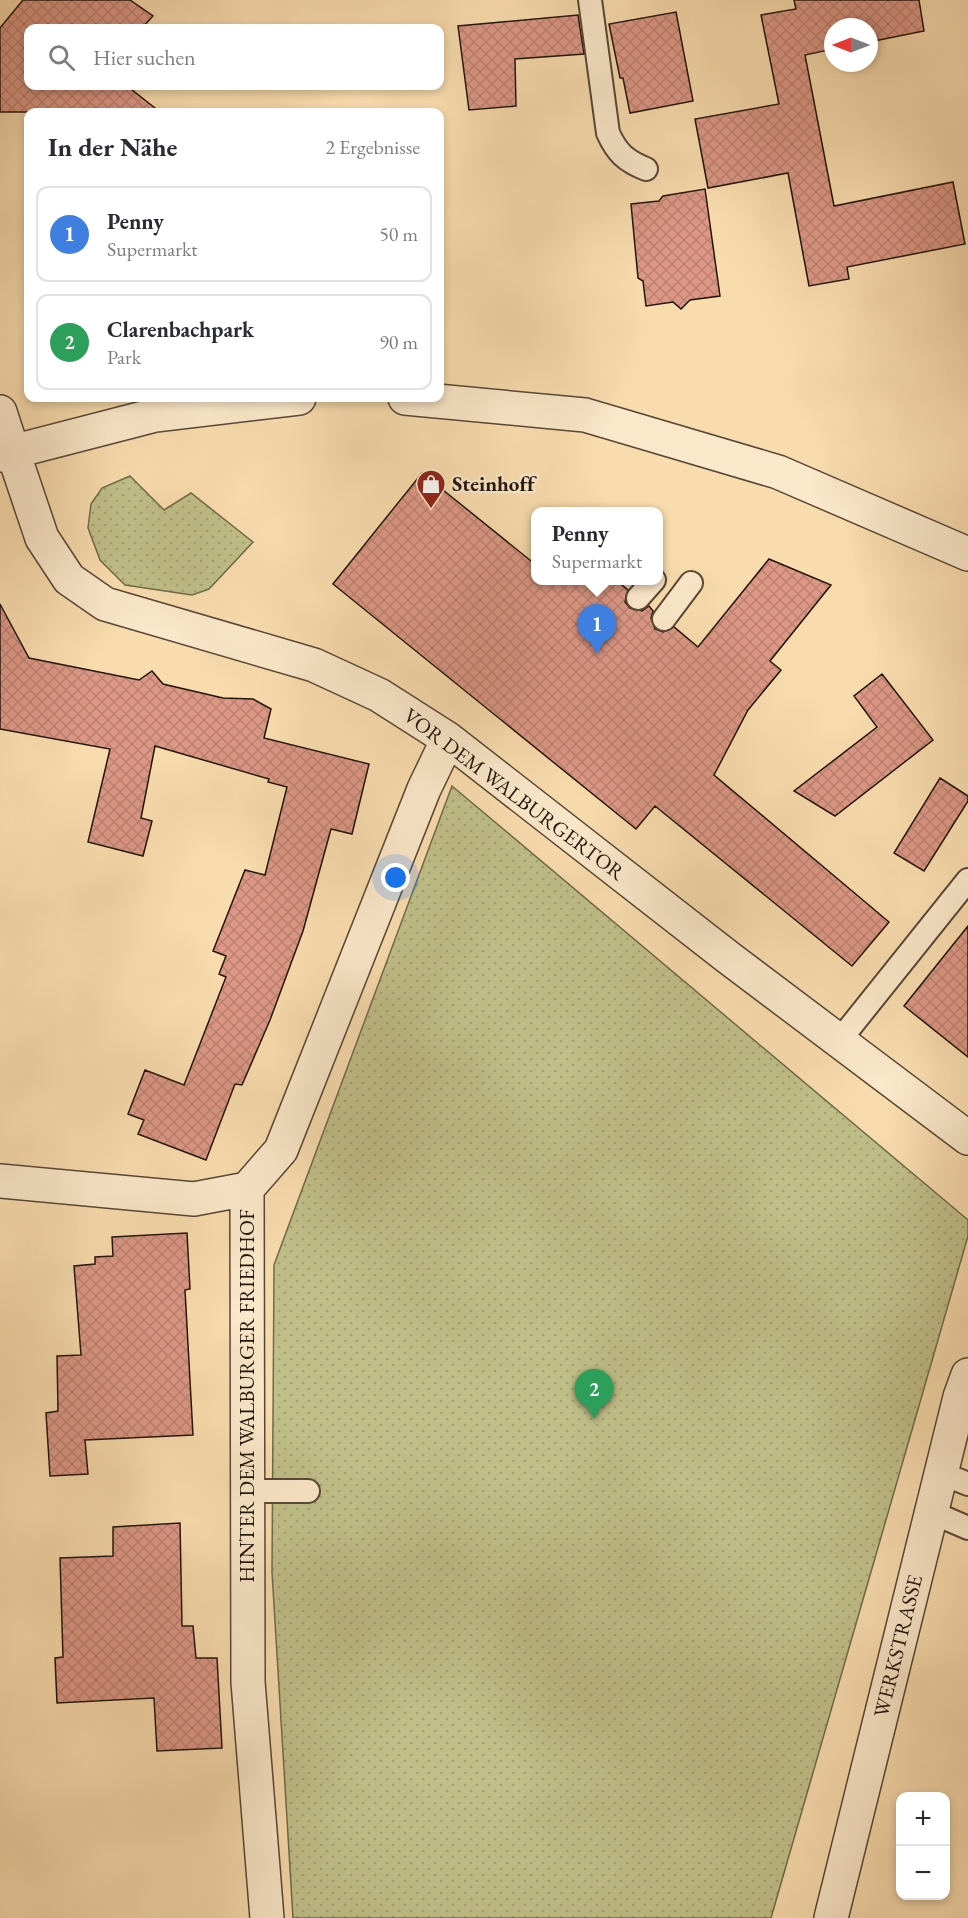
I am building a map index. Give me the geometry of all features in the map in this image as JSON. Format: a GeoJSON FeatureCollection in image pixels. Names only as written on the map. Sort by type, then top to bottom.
{"type":"FeatureCollection","features":[{"type":"Feature","properties":{"kind":"street"},"geometry":{"type":"LineString","coordinates":[[7,453],[155,415],[265,402]]}},
{"type":"Feature","properties":{"kind":"street"},"geometry":{"type":"LineString","coordinates":[[444,402],[585,415],[778,472],[968,554]]}},
{"type":"Feature","properties":{"kind":"street","name":"VOR DEM WALBURGERTOR"},"geometry":{"type":"LineString","coordinates":[[0,412],[7,453],[42,538],[69,579],[105,604],[314,665],[379,695],[448,739],[968,1138]]}},
{"type":"Feature","properties":{"kind":"street","name":"HINTER DEM WALBURGER FRIEDHOF"},"geometry":{"type":"LineString","coordinates":[[267,1918],[248,1682],[247,1189],[281,1150],[424,789],[448,739]]}},
{"type":"Feature","properties":{"kind":"street"},"geometry":{"type":"LineString","coordinates":[[0,1180],[194,1199],[247,1189]]}},
{"type":"Feature","properties":{"kind":"street","name":"WERKSTRASSE"},"geometry":{"type":"LineString","coordinates":[[831,1918],[931,1512],[954,1478],[960,1397],[968,1375]]}},
{"type":"Feature","properties":{"kind":"lane"},"geometry":{"type":"LineString","coordinates":[[590,0],[608,133],[616,150],[629,162],[646,169]]}},
{"type":"Feature","properties":{"kind":"lane"},"geometry":{"type":"LineString","coordinates":[[664,619],[691,583]]}},
{"type":"Feature","properties":{"kind":"lane"},"geometry":{"type":"LineString","coordinates":[[638,598],[650,585]]}},
{"type":"Feature","properties":{"kind":"lane"},"geometry":{"type":"LineString","coordinates":[[839,1041],[968,880]]}},
{"type":"Feature","properties":{"kind":"lane"},"geometry":{"type":"LineString","coordinates":[[246,1491],[308,1491]]}},
{"type":"Feature","properties":{"kind":"lane"},"geometry":{"type":"LineString","coordinates":[[931,1512],[968,1528]]}},
{"type":"Feature","properties":{"kind":"shaded area"},"geometry":{"type":"Polygon","coordinates":[[[130,476],[164,510],[191,493],[253,542],[209,589],[192,595],[125,585],[100,560],[88,528],[91,504],[102,488],[130,476]]]}},
{"type":"Feature","properties":{"kind":"shaded area"},"geometry":{"type":"Polygon","coordinates":[[[452,786],[968,1220],[968,1236],[771,1918],[293,1918],[272,1572],[274,1265],[452,786]]]}},
{"type":"Feature","properties":{"kind":"building"},"geometry":{"type":"Polygon","coordinates":[[[23,0],[130,0],[153,16],[146,24],[24,24],[24,90],[132,90],[155,108],[24,108],[24,112],[0,112],[0,28],[23,0]]]}},
{"type":"Feature","properties":{"kind":"building"},"geometry":{"type":"Polygon","coordinates":[[[794,0],[919,0],[924,31],[878,40],[878,18],[824,18],[824,51],[805,55],[834,206],[953,182],[965,244],[847,267],[849,279],[809,286],[788,173],[708,188],[695,119],[779,104],[761,15],[796,9],[794,0]]]}},
{"type":"Feature","properties":{"kind":"building"},"geometry":{"type":"Polygon","coordinates":[[[676,12],[693,101],[630,113],[609,24],[676,12]]]}},
{"type":"Feature","properties":{"kind":"building"},"geometry":{"type":"Polygon","coordinates":[[[578,15],[584,54],[515,59],[516,106],[469,110],[458,26],[578,15]]]}},
{"type":"Feature","properties":{"kind":"building"},"geometry":{"type":"Polygon","coordinates":[[[705,189],[720,296],[690,300],[681,309],[673,302],[646,306],[643,281],[638,278],[631,204],[659,201],[663,196],[705,189]]]}},
{"type":"Feature","properties":{"kind":"building"},"geometry":{"type":"Polygon","coordinates":[[[422,473],[531,561],[531,585],[622,585],[628,590],[625,602],[630,608],[642,611],[649,606],[653,611],[651,618],[655,629],[663,632],[674,627],[698,647],[769,559],[831,585],[770,661],[781,670],[748,710],[714,775],[889,922],[852,966],[655,806],[636,829],[333,584],[422,473]]]}},
{"type":"Feature","properties":{"kind":"building"},"geometry":{"type":"Polygon","coordinates":[[[0,604],[29,658],[139,680],[152,671],[163,684],[223,698],[253,699],[271,709],[264,738],[369,764],[352,834],[331,829],[303,931],[270,1020],[242,1085],[235,1084],[206,1160],[138,1134],[144,1120],[128,1114],[145,1070],[184,1085],[226,977],[219,974],[226,956],[213,951],[245,870],[265,875],[287,787],[268,782],[269,779],[155,746],[141,818],[152,821],[143,856],[88,842],[110,749],[0,729],[0,604]]]}},
{"type":"Feature","properties":{"kind":"building"},"geometry":{"type":"Polygon","coordinates":[[[882,674],[933,740],[835,816],[794,791],[877,727],[854,696],[882,674]]]}},
{"type":"Feature","properties":{"kind":"building"},"geometry":{"type":"Polygon","coordinates":[[[940,778],[968,796],[968,801],[924,871],[894,853],[940,778]]]}},
{"type":"Feature","properties":{"kind":"building"},"geometry":{"type":"Polygon","coordinates":[[[968,926],[968,1057],[904,1006],[968,926]]]}},
{"type":"Feature","properties":{"kind":"building"},"geometry":{"type":"Polygon","coordinates":[[[187,1233],[190,1289],[185,1290],[193,1435],[85,1440],[88,1474],[50,1476],[46,1413],[58,1411],[57,1356],[81,1355],[74,1266],[95,1264],[95,1257],[113,1256],[112,1237],[187,1233]]]}},
{"type":"Feature","properties":{"kind":"building"},"geometry":{"type":"Polygon","coordinates":[[[180,1523],[182,1626],[193,1626],[196,1658],[217,1658],[222,1748],[157,1751],[154,1698],[57,1703],[55,1658],[63,1657],[60,1558],[113,1556],[113,1527],[180,1523]]]}},
{"type":"Feature","properties":{"kind":"place","name":"Steinhoff"},"geometry":{"type":"Point","coordinates":[431,510]}},
{"type":"Feature","properties":{"kind":"place","name":"Penny"},"geometry":{"type":"Point","coordinates":[597,654]}},
{"type":"Feature","properties":{"kind":"place","name":"Clarenbachpark"},"geometry":{"type":"Point","coordinates":[594,1419]}}]}
